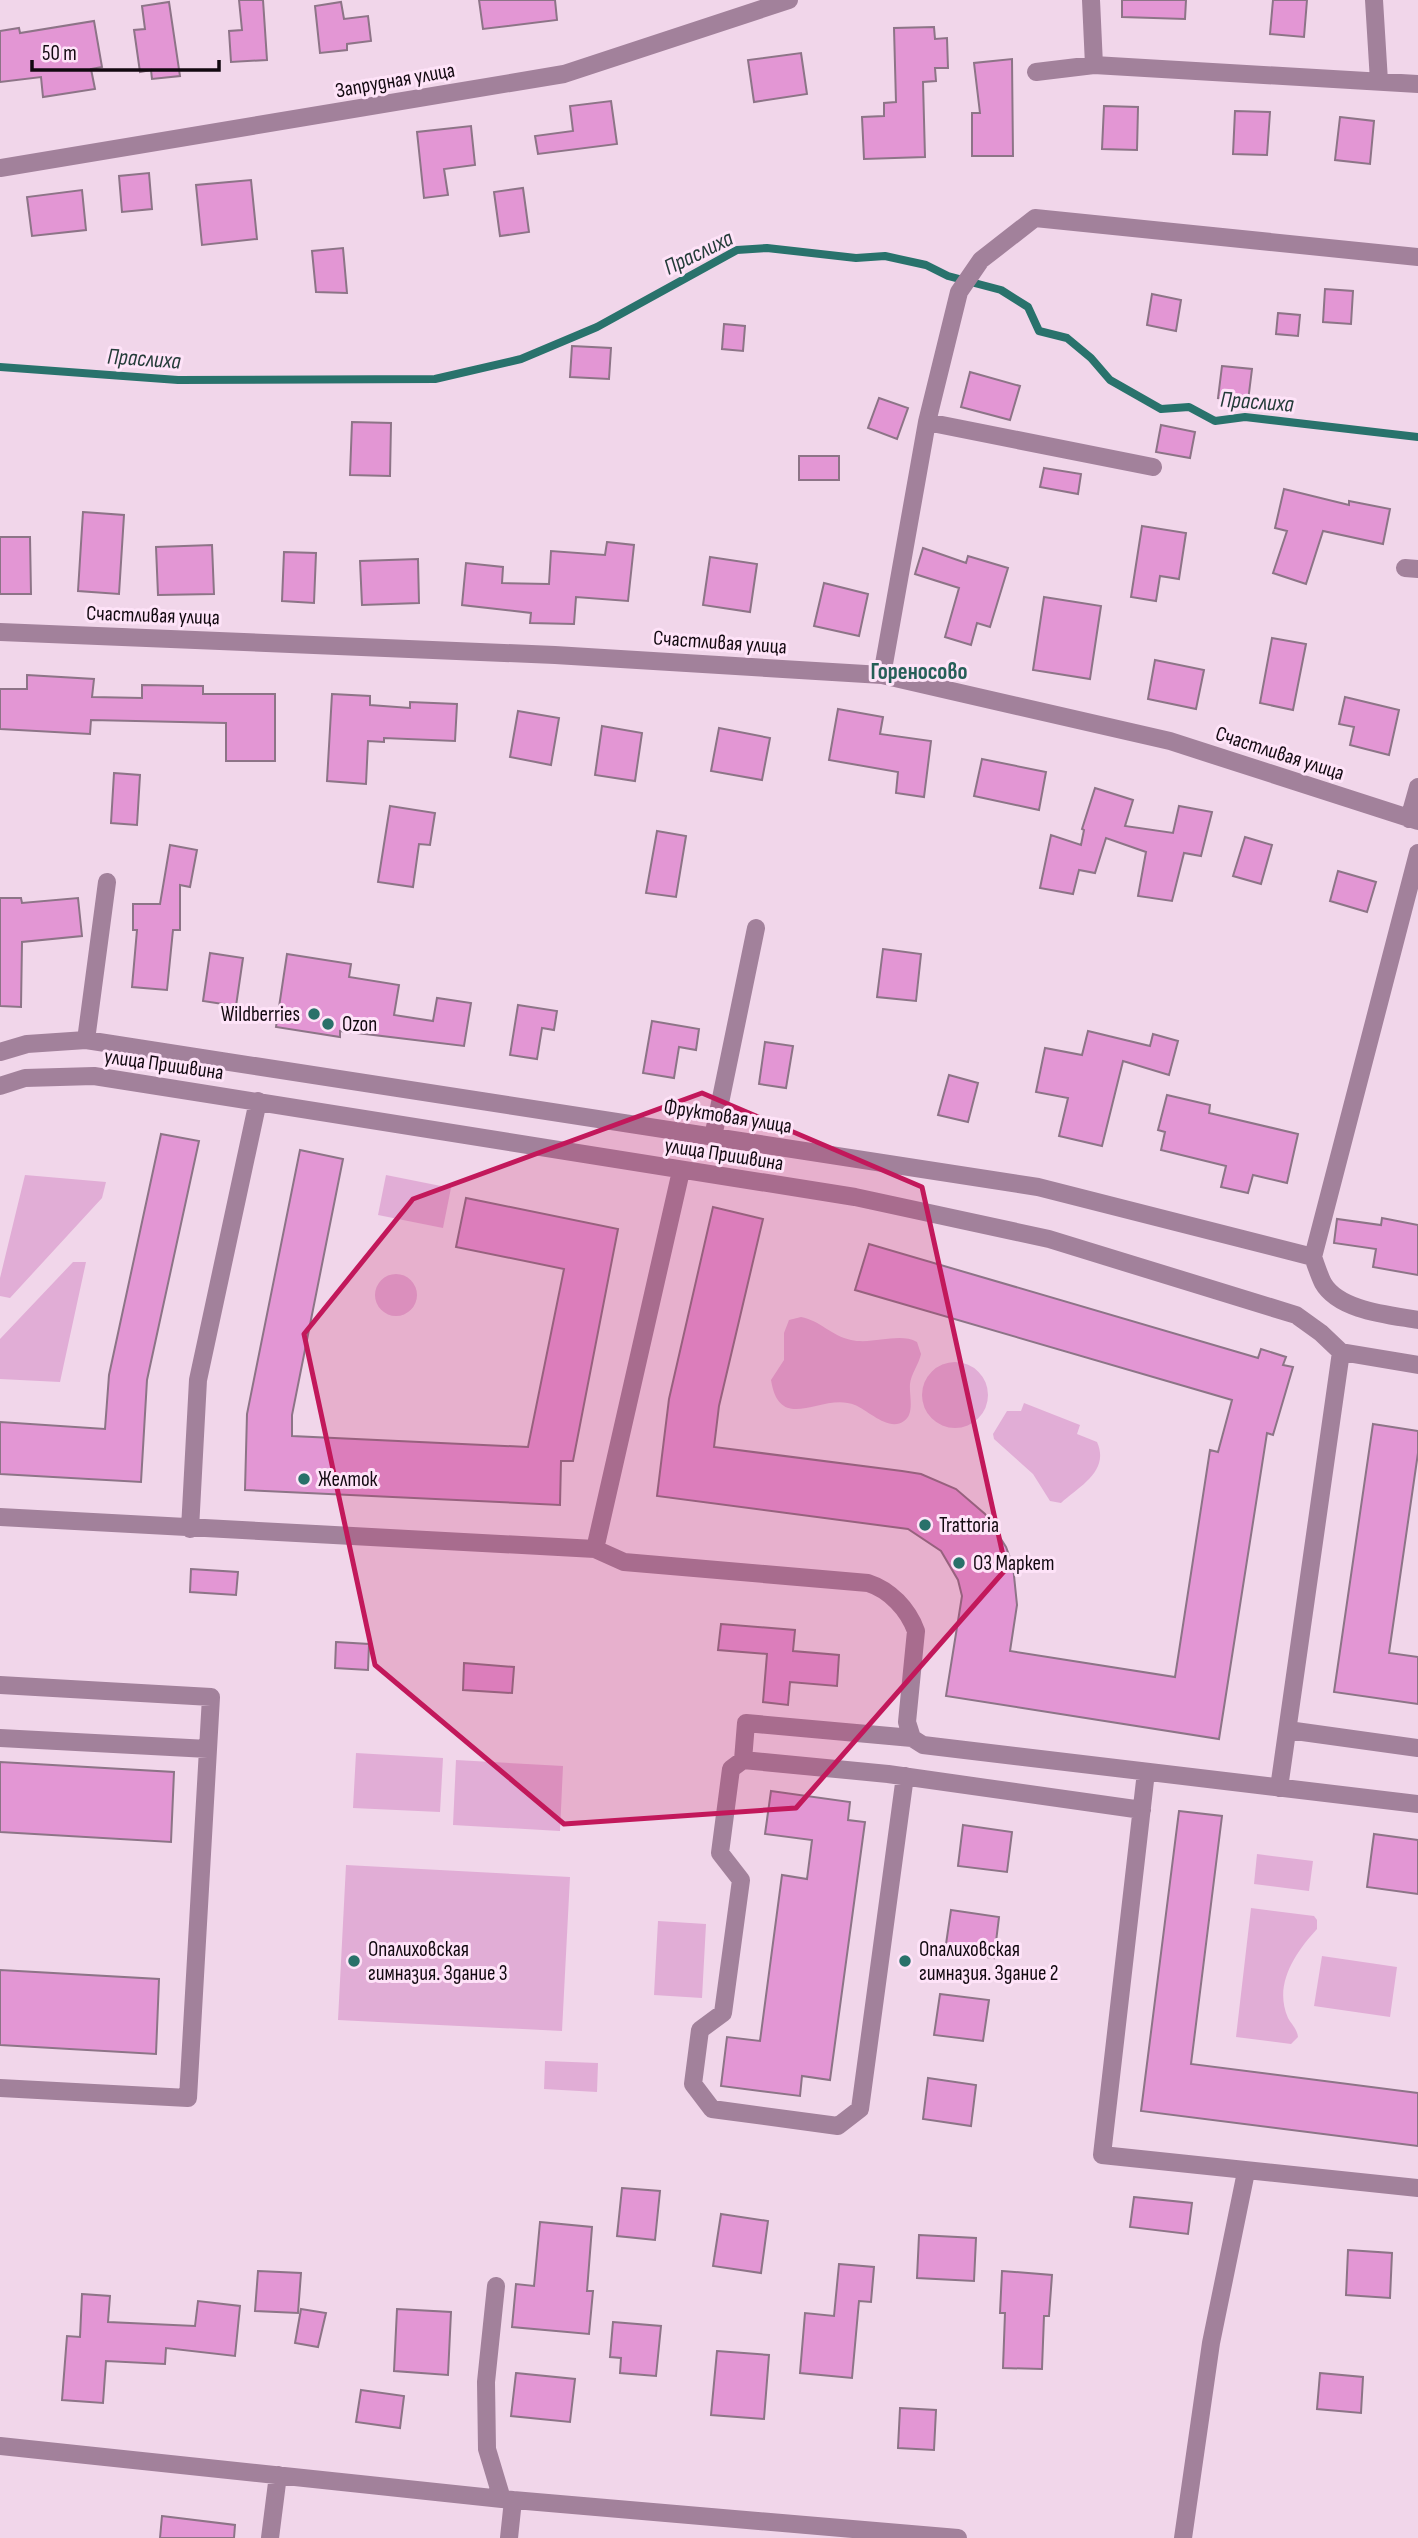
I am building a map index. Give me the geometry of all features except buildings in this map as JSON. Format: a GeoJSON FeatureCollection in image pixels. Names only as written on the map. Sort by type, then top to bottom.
{"type":"FeatureCollection","features":[{"type":"Feature","properties":{"kind":"street","name":"Запрудная улица"},"geometry":{"type":"LineString","coordinates":[[0,168],[564,74],[789,0]]}},
{"type":"Feature","properties":{"kind":"street"},"geometry":{"type":"LineString","coordinates":[[1091,0],[1094,65]]}},
{"type":"Feature","properties":{"kind":"street"},"geometry":{"type":"LineString","coordinates":[[1374,0],[1378,80]]}},
{"type":"Feature","properties":{"kind":"street"},"geometry":{"type":"LineString","coordinates":[[1036,72],[1094,65],[1418,84]]}},
{"type":"Feature","properties":{"kind":"street"},"geometry":{"type":"LineString","coordinates":[[881,675],[927,422],[959,292],[981,260],[1035,218],[1418,257]]}},
{"type":"Feature","properties":{"kind":"street"},"geometry":{"type":"LineString","coordinates":[[927,422],[1153,467]]}},
{"type":"Feature","properties":{"kind":"street","name":"Счастливая улица"},"geometry":{"type":"LineString","coordinates":[[0,632],[555,655],[881,675],[1170,741],[1413,820]]}},
{"type":"Feature","properties":{"kind":"street"},"geometry":{"type":"LineString","coordinates":[[1413,820],[1418,787]]}},
{"type":"Feature","properties":{"kind":"street"},"geometry":{"type":"LineString","coordinates":[[1418,853],[1313,1257],[1324,1285],[1342,1299],[1388,1315],[1418,1320]]}},
{"type":"Feature","properties":{"kind":"street"},"geometry":{"type":"LineString","coordinates":[[86,1040],[107,881]]}},
{"type":"Feature","properties":{"kind":"street"},"geometry":{"type":"LineString","coordinates":[[713,1137],[757,928]]}},
{"type":"Feature","properties":{"kind":"street","name":"Фруктовая улица"},"geometry":{"type":"LineString","coordinates":[[0,1052],[27,1044],[86,1040],[1038,1187],[1313,1257]]}},
{"type":"Feature","properties":{"kind":"street","name":"улица Пришвина"},"geometry":{"type":"LineString","coordinates":[[0,1086],[25,1079],[94,1076],[855,1197],[1049,1239],[1296,1315],[1321,1332],[1341,1352]]}},
{"type":"Feature","properties":{"kind":"street"},"geometry":{"type":"LineString","coordinates":[[190,1529],[198,1380],[258,1101]]}},
{"type":"Feature","properties":{"kind":"street"},"geometry":{"type":"LineString","coordinates":[[595,1549],[681,1171]]}},
{"type":"Feature","properties":{"kind":"street"},"geometry":{"type":"LineString","coordinates":[[1279,1788],[1341,1352],[1418,1365]]}},
{"type":"Feature","properties":{"kind":"street"},"geometry":{"type":"LineString","coordinates":[[0,1517],[595,1549],[624,1562],[868,1583],[882,1588],[912,1620],[916,1631],[907,1722],[912,1738]]}},
{"type":"Feature","properties":{"kind":"street"},"geometry":{"type":"LineString","coordinates":[[0,1685],[211,1697],[188,2098],[0,2088]]}},
{"type":"Feature","properties":{"kind":"street"},"geometry":{"type":"LineString","coordinates":[[743,1760],[746,1723],[912,1738],[923,1745],[1418,1804]]}},
{"type":"Feature","properties":{"kind":"street"},"geometry":{"type":"LineString","coordinates":[[1288,1730],[1418,1748]]}},
{"type":"Feature","properties":{"kind":"street"},"geometry":{"type":"LineString","coordinates":[[0,1738],[208,1749]]}},
{"type":"Feature","properties":{"kind":"street"},"geometry":{"type":"LineString","coordinates":[[905,1776],[860,2109],[838,2126],[712,2109],[694,2084],[701,2030],[723,2013],[741,1880],[720,1853],[731,1769],[743,1760],[905,1776],[1142,1810]]}},
{"type":"Feature","properties":{"kind":"street"},"geometry":{"type":"LineString","coordinates":[[1146,1772],[1102,2155],[1418,2188]]}},
{"type":"Feature","properties":{"kind":"street"},"geometry":{"type":"LineString","coordinates":[[1183,2538],[1211,2343],[1246,2172]]}},
{"type":"Feature","properties":{"kind":"street"},"geometry":{"type":"LineString","coordinates":[[496,2286],[486,2382],[487,2449],[507,2500],[509,2538]]}},
{"type":"Feature","properties":{"kind":"street"},"geometry":{"type":"LineString","coordinates":[[0,2446],[507,2500],[958,2538]]}},
{"type":"Feature","properties":{"kind":"street"},"geometry":{"type":"LineString","coordinates":[[270,2538],[278,2475]]}},
{"type":"Feature","properties":{"kind":"highlighted area"},"geometry":{"type":"Polygon","coordinates":[[[702,1093],[922,1187],[1006,1569],[796,1808],[564,1824],[375,1665],[304,1334],[413,1199],[702,1093]]]}},
{"type":"Feature","properties":{"kind":"shaded area"},"geometry":{"type":"Polygon","coordinates":[[[25,1175],[106,1182],[102,1198],[10,1298],[0,1296],[0,1278],[25,1175]]]}},
{"type":"Feature","properties":{"kind":"shaded area"},"geometry":{"type":"Polygon","coordinates":[[[386,1175],[451,1188],[443,1228],[378,1215],[386,1175]]]}},
{"type":"Feature","properties":{"kind":"shaded area"},"geometry":{"type":"Polygon","coordinates":[[[73,1262],[86,1262],[60,1382],[0,1379],[0,1339],[73,1262]]]}},
{"type":"Feature","properties":{"kind":"shaded area"},"geometry":{"type":"Polygon","coordinates":[[[396,1274],[411,1280],[417,1295],[411,1310],[396,1316],[381,1310],[375,1295],[381,1280],[396,1274]]]}},
{"type":"Feature","properties":{"kind":"shaded area"},"geometry":{"type":"Polygon","coordinates":[[[801,1317],[851,1340],[902,1338],[917,1342],[921,1354],[911,1380],[907,1418],[898,1424],[892,1424],[855,1405],[842,1402],[793,1409],[783,1406],[776,1397],[771,1380],[784,1360],[784,1333],[789,1320],[801,1317]]]}},
{"type":"Feature","properties":{"kind":"shaded area"},"geometry":{"type":"Polygon","coordinates":[[[955,1362],[968,1365],[978,1372],[985,1382],[988,1395],[985,1408],[978,1418],[968,1425],[955,1428],[942,1425],[932,1418],[925,1408],[922,1395],[925,1382],[932,1372],[942,1365],[955,1362]]]}},
{"type":"Feature","properties":{"kind":"shaded area"},"geometry":{"type":"Polygon","coordinates":[[[1024,1403],[1080,1425],[1077,1434],[1097,1442],[1100,1461],[1096,1470],[1061,1503],[1050,1501],[1033,1474],[994,1439],[993,1434],[1007,1411],[1021,1411],[1024,1403]]]}},
{"type":"Feature","properties":{"kind":"shaded area"},"geometry":{"type":"Polygon","coordinates":[[[356,1753],[443,1758],[440,1812],[353,1808],[356,1753]]]}},
{"type":"Feature","properties":{"kind":"shaded area"},"geometry":{"type":"Polygon","coordinates":[[[456,1760],[563,1766],[560,1831],[453,1825],[456,1760]]]}},
{"type":"Feature","properties":{"kind":"shaded area"},"geometry":{"type":"Polygon","coordinates":[[[1257,1854],[1313,1861],[1309,1891],[1254,1884],[1257,1854]]]}},
{"type":"Feature","properties":{"kind":"shaded area"},"geometry":{"type":"Polygon","coordinates":[[[346,1865],[570,1877],[562,2031],[338,2020],[346,1865]]]}},
{"type":"Feature","properties":{"kind":"shaded area"},"geometry":{"type":"Polygon","coordinates":[[[1251,1908],[1314,1916],[1317,1920],[1317,1929],[1295,1958],[1285,1981],[1284,2005],[1298,2037],[1291,2044],[1236,2037],[1251,1908]]]}},
{"type":"Feature","properties":{"kind":"shaded area"},"geometry":{"type":"Polygon","coordinates":[[[658,1921],[706,1924],[702,1998],[654,1995],[658,1921]]]}},
{"type":"Feature","properties":{"kind":"shaded area"},"geometry":{"type":"Polygon","coordinates":[[[1322,1956],[1397,1967],[1390,2017],[1314,2006],[1322,1956]]]}},
{"type":"Feature","properties":{"kind":"shaded area"},"geometry":{"type":"Polygon","coordinates":[[[545,2061],[598,2063],[597,2092],[544,2089],[545,2061]]]}},
{"type":"Feature","properties":{"kind":"waterway","name":"Праслиха"},"geometry":{"type":"LineString","coordinates":[[0,367],[178,380],[435,379],[521,359],[597,327],[737,250],[767,248],[856,258],[885,256],[926,265],[948,276],[1001,290],[1028,307],[1039,331],[1067,338],[1091,358],[1110,380],[1161,409],[1189,407],[1215,421],[1245,417],[1418,437]]}},
{"type":"Feature","properties":{"kind":"place","name":"Wildberries"},"geometry":{"type":"Point","coordinates":[314,1014]}},
{"type":"Feature","properties":{"kind":"place","name":"Ozon"},"geometry":{"type":"Point","coordinates":[328,1024]}},
{"type":"Feature","properties":{"kind":"place","name":"Желток"},"geometry":{"type":"Point","coordinates":[304,1479]}},
{"type":"Feature","properties":{"kind":"place","name":"Trattoria"},"geometry":{"type":"Point","coordinates":[925,1525]}},
{"type":"Feature","properties":{"kind":"place","name":"О3 Маркет"},"geometry":{"type":"Point","coordinates":[959,1563]}},
{"type":"Feature","properties":{"kind":"place","name":"Опалиховская гимназия. Здание 3"},"geometry":{"type":"Point","coordinates":[354,1961]}},
{"type":"Feature","properties":{"kind":"place","name":"Опалиховская гимназия. Здание 2"},"geometry":{"type":"Point","coordinates":[905,1961]}},
{"type":"Feature","properties":{"kind":"district","name":"Гореносово"},"geometry":{"type":"Point","coordinates":[919,671]}}]}
